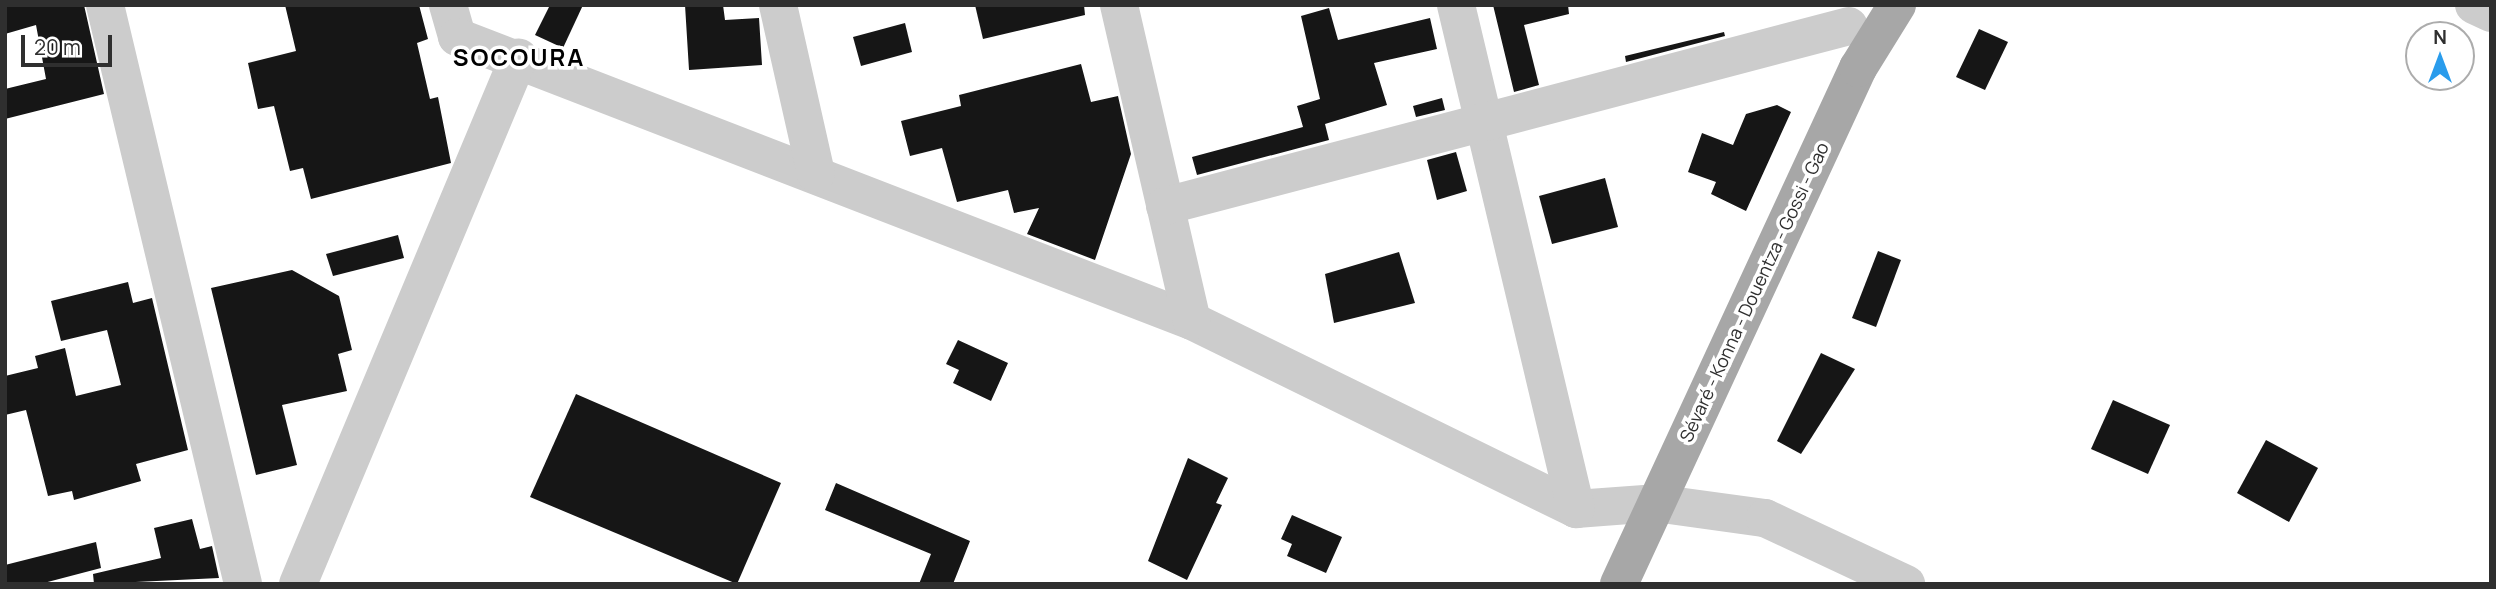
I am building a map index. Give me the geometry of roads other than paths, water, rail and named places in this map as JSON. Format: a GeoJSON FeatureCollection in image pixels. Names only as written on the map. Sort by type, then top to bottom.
{"type":"FeatureCollection","features":[{"type":"Feature","properties":{"kind":"main road","name":"Sévaré - Konna - Douentza - Gossi - Gao"},"geometry":{"type":"LineString","coordinates":[[1619,584],[1858,68],[1897,5]]}},
{"type":"Feature","properties":{"kind":"street"},"geometry":{"type":"LineString","coordinates":[[104,5],[243,584]]}},
{"type":"Feature","properties":{"kind":"street"},"geometry":{"type":"LineString","coordinates":[[448,5],[457,37],[519,57],[1192,321],[1576,509],[1655,503],[1765,518],[1906,584]]}},
{"type":"Feature","properties":{"kind":"street"},"geometry":{"type":"LineString","coordinates":[[778,5],[816,174]]}},
{"type":"Feature","properties":{"kind":"street"},"geometry":{"type":"LineString","coordinates":[[1119,5],[1192,321]]}},
{"type":"Feature","properties":{"kind":"street"},"geometry":{"type":"LineString","coordinates":[[1456,5],[1576,509]]}},
{"type":"Feature","properties":{"kind":"street"},"geometry":{"type":"LineString","coordinates":[[2473,5],[2491,13]]}},
{"type":"Feature","properties":{"kind":"street"},"geometry":{"type":"LineString","coordinates":[[1166,206],[1483,123],[1847,16],[1858,68]]}},
{"type":"Feature","properties":{"kind":"street"},"geometry":{"type":"LineString","coordinates":[[298,584],[519,57]]}},
{"type":"Feature","properties":{"kind":"district","name":"SOCOURA"},"geometry":{"type":"Point","coordinates":[519,57]}}]}
